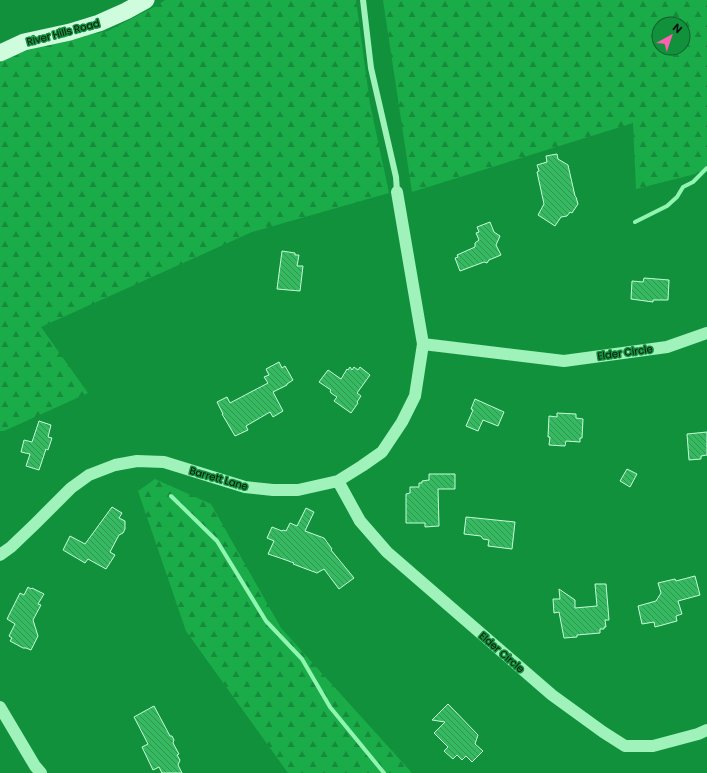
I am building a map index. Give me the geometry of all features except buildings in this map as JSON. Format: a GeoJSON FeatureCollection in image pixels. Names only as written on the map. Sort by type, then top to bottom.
{"type":"FeatureCollection","features":[{"type":"Feature","properties":{"kind":"street","name":"River Hills Road"},"geometry":{"type":"LineString","coordinates":[[0,53],[24,42],[70,32],[99,23],[146,0]]}},
{"type":"Feature","properties":{"kind":"street","name":"Barrett Lane"},"geometry":{"type":"LineString","coordinates":[[0,555],[11,547],[71,488],[89,475],[115,466],[137,461],[164,462],[246,487],[273,490],[298,490],[338,481],[382,452],[402,422],[415,396],[423,344],[397,192]]}},
{"type":"Feature","properties":{"kind":"street","name":"Elder Circle"},"geometry":{"type":"LineString","coordinates":[[423,344],[564,361],[667,347],[707,333]]}},
{"type":"Feature","properties":{"kind":"street","name":"Elder Circle"},"geometry":{"type":"LineString","coordinates":[[338,481],[360,522],[387,552],[552,695],[603,732],[625,746],[653,746],[698,734],[707,730]]}},
{"type":"Feature","properties":{"kind":"street"},"geometry":{"type":"LineString","coordinates":[[0,707],[35,766],[41,773]]}},
{"type":"Feature","properties":{"kind":"lane"},"geometry":{"type":"LineString","coordinates":[[363,0],[371,68],[396,177],[397,192]]}},
{"type":"Feature","properties":{"kind":"green space"},"geometry":{"type":"Polygon","coordinates":[[[165,0],[356,0],[370,104],[389,193],[252,232],[41,327],[88,393],[4,431],[0,431],[0,63],[44,44],[108,31],[165,0]]]}},
{"type":"Feature","properties":{"kind":"green space"},"geometry":{"type":"Polygon","coordinates":[[[383,0],[707,0],[707,171],[636,189],[633,123],[412,192],[383,0]]]}},
{"type":"Feature","properties":{"kind":"green space"},"geometry":{"type":"Polygon","coordinates":[[[155,479],[211,504],[281,628],[412,773],[288,773],[186,631],[138,491],[155,479]]]}},
{"type":"Feature","properties":{"kind":"waterway"},"geometry":{"type":"LineString","coordinates":[[635,222],[667,206],[677,197],[683,187],[693,182],[707,168]]}},
{"type":"Feature","properties":{"kind":"waterway"},"geometry":{"type":"LineString","coordinates":[[171,496],[217,541],[266,621],[302,659],[330,707],[384,773]]}}]}
